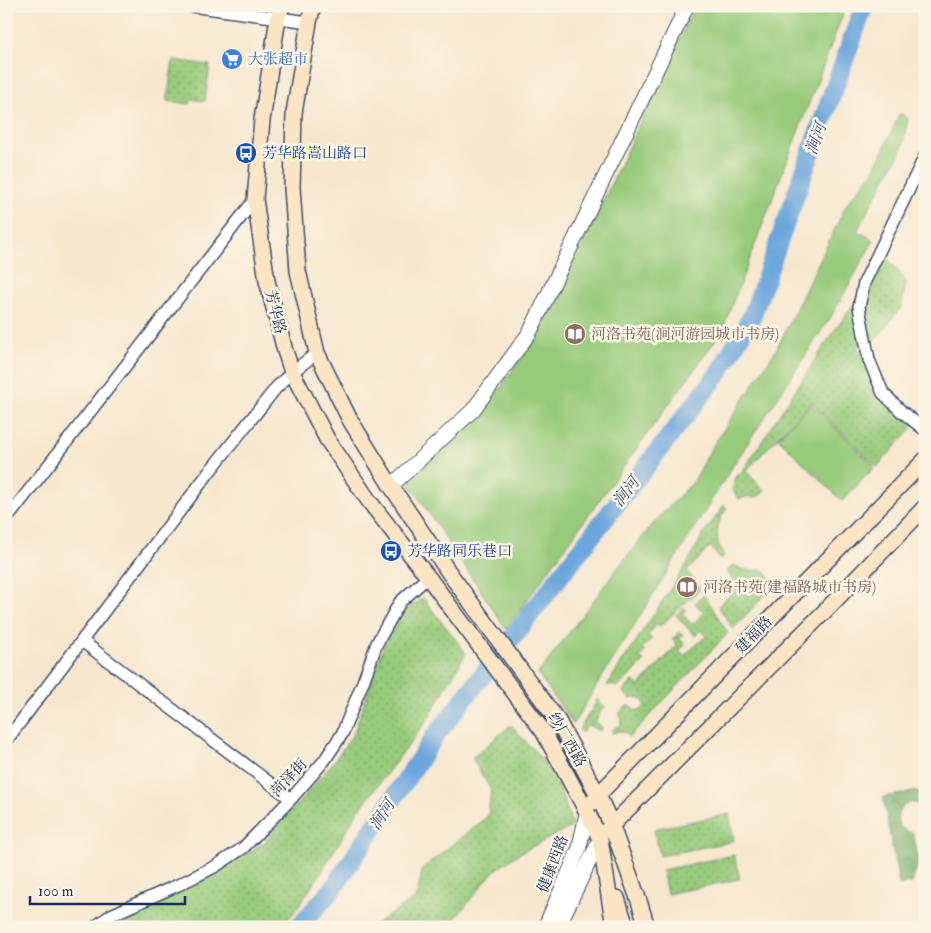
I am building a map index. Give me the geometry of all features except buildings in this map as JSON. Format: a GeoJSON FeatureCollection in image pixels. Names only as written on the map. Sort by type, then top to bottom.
{"type":"FeatureCollection","features":[{"type":"Feature","properties":{"kind":"main road","name":"芳华路"},"geometry":{"type":"LineString","coordinates":[[280,12],[262,120],[255,199],[267,281],[285,351],[292,372],[327,439],[368,501],[431,581]]}},
{"type":"Feature","properties":{"kind":"main road"},"geometry":{"type":"LineString","coordinates":[[311,15],[294,113],[292,188],[298,271],[317,353],[350,420],[391,486]]}},
{"type":"Feature","properties":{"kind":"main road","name":"建福路"},"geometry":{"type":"LineString","coordinates":[[587,812],[598,795],[925,460]]}},
{"type":"Feature","properties":{"kind":"main road","name":"纱厂西路"},"geometry":{"type":"LineString","coordinates":[[391,486],[450,574],[558,722],[598,795],[611,824],[647,927]]}},
{"type":"Feature","properties":{"kind":"main road"},"geometry":{"type":"LineString","coordinates":[[626,927],[600,839],[611,824],[823,613],[925,507]]}},
{"type":"Feature","properties":{"kind":"main road","name":"纱厂西路"},"geometry":{"type":"LineString","coordinates":[[431,581],[543,731],[587,812],[600,839],[614,927]]}},
{"type":"Feature","properties":{"kind":"street"},"geometry":{"type":"LineString","coordinates":[[191,6],[311,15]]}},
{"type":"Feature","properties":{"kind":"street"},"geometry":{"type":"LineString","coordinates":[[245,6],[280,12]]}},
{"type":"Feature","properties":{"kind":"street"},"geometry":{"type":"LineString","coordinates":[[391,486],[473,410],[530,332],[687,6]]}},
{"type":"Feature","properties":{"kind":"street"},"geometry":{"type":"LineString","coordinates":[[925,156],[864,284],[859,307],[869,360],[883,393],[901,411],[925,430]]}},
{"type":"Feature","properties":{"kind":"street"},"geometry":{"type":"LineString","coordinates":[[6,520],[255,199]]}},
{"type":"Feature","properties":{"kind":"street"},"geometry":{"type":"LineString","coordinates":[[6,741],[210,471],[276,388],[292,372],[317,353]]}},
{"type":"Feature","properties":{"kind":"street","name":"菏泽街"},"geometry":{"type":"LineString","coordinates":[[95,927],[111,915],[169,889],[223,861],[243,848],[291,799],[324,761],[342,734],[377,643],[400,602],[431,581]]}},
{"type":"Feature","properties":{"kind":"street"},"geometry":{"type":"LineString","coordinates":[[82,641],[291,799]]}},
{"type":"Feature","properties":{"kind":"street","name":"健康西路"},"geometry":{"type":"LineString","coordinates":[[545,927],[579,849],[587,812]]}},
{"type":"Feature","properties":{"kind":"street","name":"健康西路"},"geometry":{"type":"LineString","coordinates":[[558,927],[600,839]]}},
{"type":"Feature","properties":{"kind":"green space"},"geometry":{"type":"Polygon","coordinates":[[[695,6],[846,6],[722,331],[506,629],[407,480],[496,394],[542,327],[695,6]]]}},
{"type":"Feature","properties":{"kind":"green space"},"geometry":{"type":"Polygon","coordinates":[[[173,60],[210,65],[205,101],[191,99],[190,104],[167,101],[173,60]]]}},
{"type":"Feature","properties":{"kind":"green space"},"geometry":{"type":"Polygon","coordinates":[[[900,113],[908,119],[902,149],[857,231],[874,240],[832,315],[734,464],[573,724],[538,674],[620,565],[659,517],[694,481],[711,449],[776,350],[848,202],[875,169],[900,113]]]}},
{"type":"Feature","properties":{"kind":"green space"},"geometry":{"type":"Polygon","coordinates":[[[887,258],[906,281],[902,306],[878,337],[865,347],[859,343],[857,347],[877,376],[916,412],[919,420],[877,467],[811,402],[746,471],[765,491],[759,496],[739,499],[732,489],[736,477],[744,469],[832,334],[887,258]]]}},
{"type":"Feature","properties":{"kind":"green space"},"geometry":{"type":"Polygon","coordinates":[[[811,404],[875,467],[842,501],[778,438],[811,404]]]}},
{"type":"Feature","properties":{"kind":"green space"},"geometry":{"type":"Polygon","coordinates":[[[724,505],[727,508],[718,526],[717,538],[724,556],[719,559],[711,546],[687,571],[700,589],[660,626],[657,624],[648,635],[652,639],[642,648],[645,651],[640,657],[644,662],[618,687],[607,685],[685,567],[703,535],[724,505]]]}},
{"type":"Feature","properties":{"kind":"green space"},"geometry":{"type":"Polygon","coordinates":[[[734,565],[748,570],[763,569],[775,584],[733,629],[718,606],[737,588],[727,571],[734,565]]]}},
{"type":"Feature","properties":{"kind":"green space"},"geometry":{"type":"Polygon","coordinates":[[[704,595],[728,633],[629,737],[627,733],[620,731],[612,733],[613,729],[621,725],[622,720],[619,713],[627,706],[638,710],[642,709],[645,705],[639,698],[630,699],[623,691],[633,681],[639,686],[677,645],[672,639],[680,632],[683,635],[679,638],[685,645],[679,651],[684,656],[706,636],[701,630],[695,636],[676,615],[684,607],[686,610],[682,614],[692,625],[704,613],[695,603],[704,595]]]}},
{"type":"Feature","properties":{"kind":"green space"},"geometry":{"type":"Polygon","coordinates":[[[423,598],[466,653],[426,722],[357,813],[317,879],[295,911],[281,927],[109,927],[114,922],[200,882],[265,842],[335,760],[354,733],[385,642],[402,613],[423,598]]]}},
{"type":"Feature","properties":{"kind":"green space"},"geometry":{"type":"Polygon","coordinates":[[[598,699],[605,708],[601,710],[596,721],[603,728],[600,731],[586,726],[582,733],[579,730],[598,699]]]}},
{"type":"Feature","properties":{"kind":"green space"},"geometry":{"type":"Polygon","coordinates":[[[511,725],[555,774],[573,826],[520,853],[493,872],[448,927],[371,927],[416,898],[423,868],[488,816],[491,790],[472,758],[511,725]]]}},
{"type":"Feature","properties":{"kind":"green space"},"geometry":{"type":"Polygon","coordinates":[[[925,790],[925,809],[917,804],[910,803],[904,806],[898,817],[899,824],[904,829],[913,833],[919,861],[912,883],[899,885],[883,797],[925,790]]]}},
{"type":"Feature","properties":{"kind":"green space"},"geometry":{"type":"Polygon","coordinates":[[[729,814],[734,841],[660,856],[654,829],[729,814]]]}},
{"type":"Feature","properties":{"kind":"green space"},"geometry":{"type":"Polygon","coordinates":[[[734,855],[740,879],[667,894],[662,870],[734,855]]]}},
{"type":"Feature","properties":{"kind":"waterway","name":"涧河"},"geometry":{"type":"LineString","coordinates":[[298,927],[332,890],[435,736],[719,373],[752,316],[864,6]]}},
{"type":"Feature","properties":{"kind":"place","name":"大张超市"},"geometry":{"type":"Point","coordinates":[232,59]}},
{"type":"Feature","properties":{"kind":"place","name":"芳华路嵩山路口"},"geometry":{"type":"Point","coordinates":[246,153]}},
{"type":"Feature","properties":{"kind":"place","name":"河洛书苑(涧河游园城市书房)"},"geometry":{"type":"Point","coordinates":[575,334]}},
{"type":"Feature","properties":{"kind":"place","name":"芳华路同乐巷口"},"geometry":{"type":"Point","coordinates":[391,551]}},
{"type":"Feature","properties":{"kind":"place","name":"河洛书苑(建福路城市书房)"},"geometry":{"type":"Point","coordinates":[687,587]}}]}
